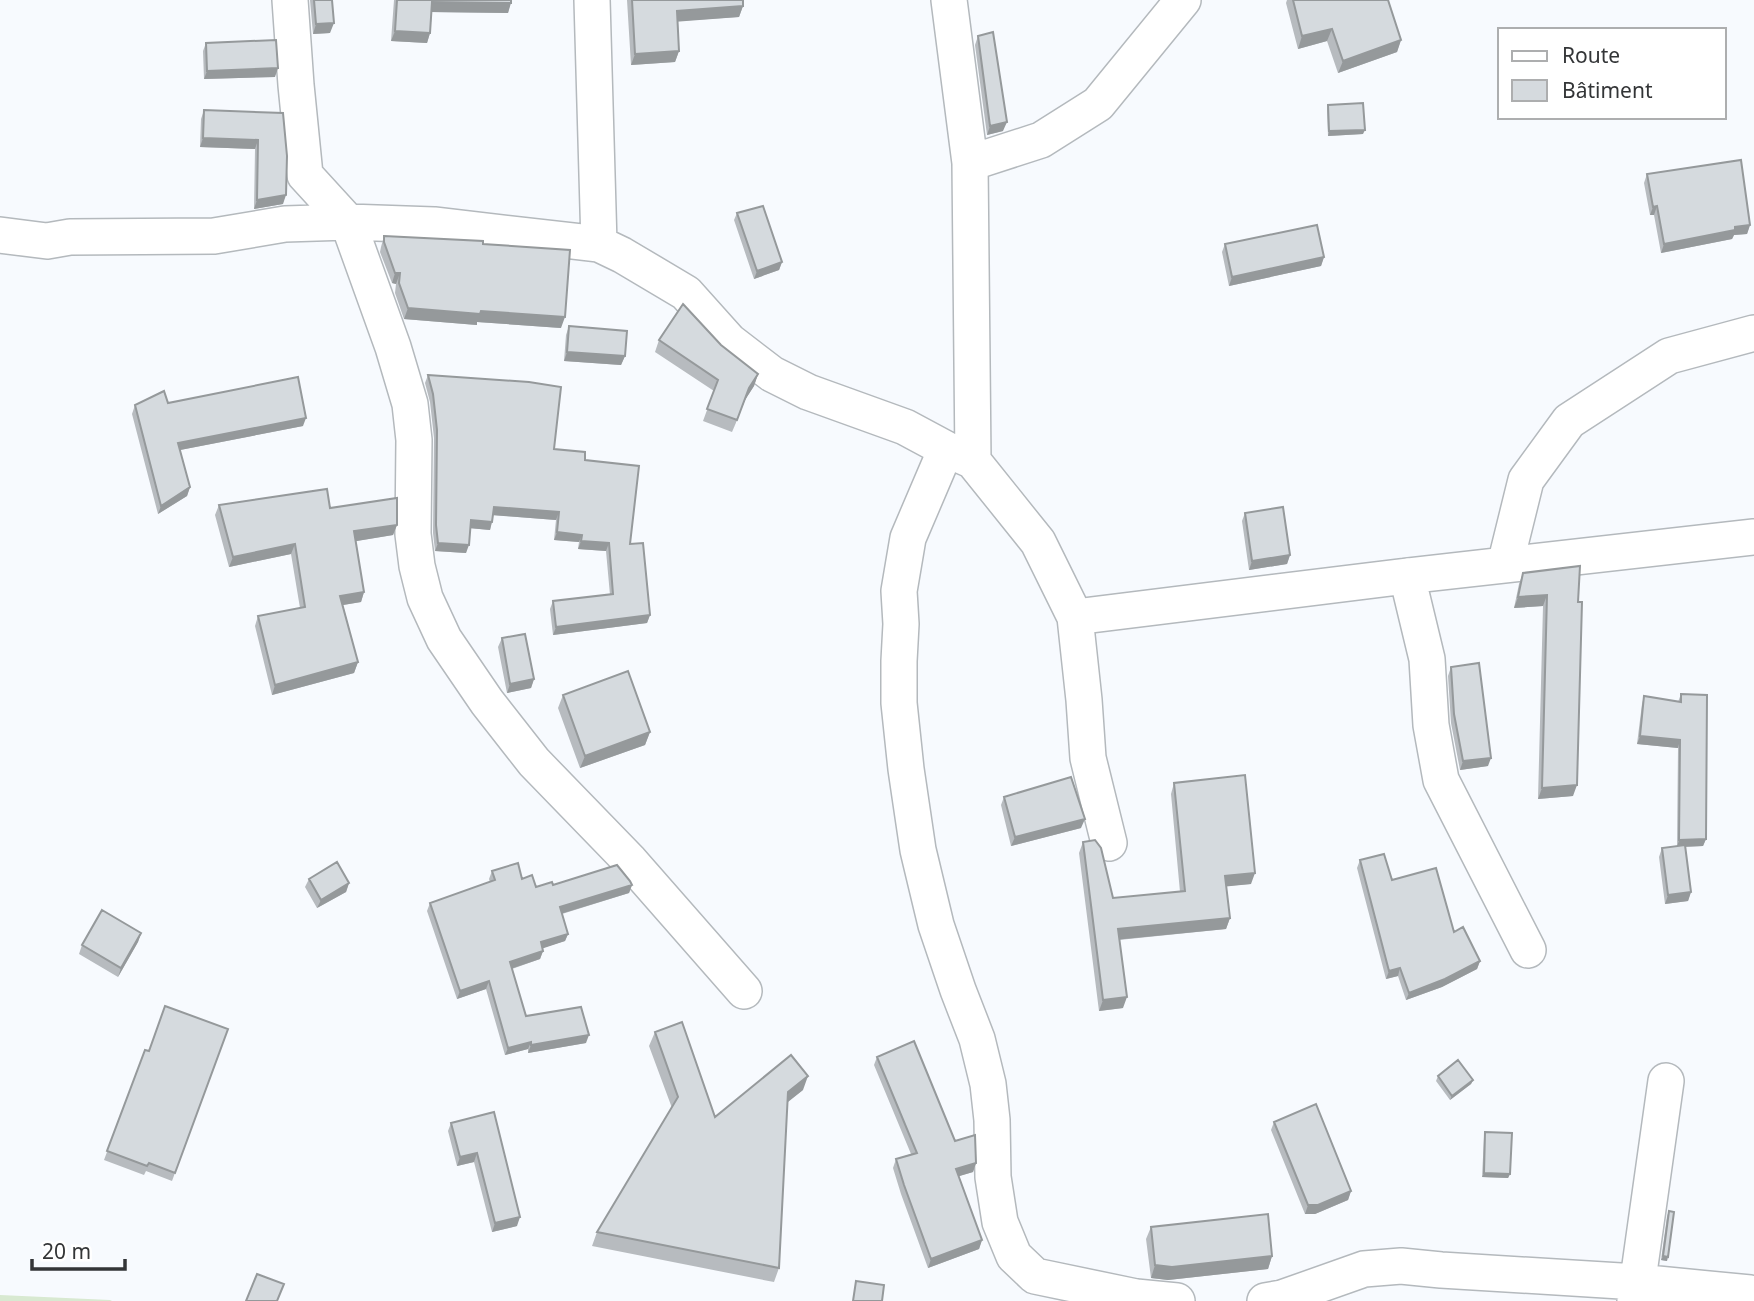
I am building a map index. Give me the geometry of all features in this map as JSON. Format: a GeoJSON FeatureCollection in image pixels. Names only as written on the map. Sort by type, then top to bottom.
{"type":"FeatureCollection","features":[{"type":"Feature","properties":{"kind":"street"},"geometry":{"type":"LineString","coordinates":[[290,0],[305,175],[348,222],[393,347],[410,404],[414,440],[413,534],[416,566],[425,598],[444,639],[487,702],[534,762],[630,861],[744,991]]}},
{"type":"Feature","properties":{"kind":"street"},"geometry":{"type":"LineString","coordinates":[[592,0],[598,244]]}},
{"type":"Feature","properties":{"kind":"street"},"geometry":{"type":"LineString","coordinates":[[949,0],[970,163],[960,455],[908,538],[899,591],[900,703],[918,850],[936,925],[977,1039],[988,1084],[993,1177],[1000,1222],[1014,1256],[1035,1276],[1136,1297],[1177,1301]]}},
{"type":"Feature","properties":{"kind":"street"},"geometry":{"type":"LineString","coordinates":[[970,163],[1041,140],[1098,104],[1183,0]]}},
{"type":"Feature","properties":{"kind":"street"},"geometry":{"type":"LineString","coordinates":[[0,235],[47,241],[71,237],[214,236],[285,224],[348,222],[435,225],[598,244],[622,255],[686,293],[729,341],[772,374],[808,392],[905,428],[960,455],[1038,542],[1075,617],[1088,758],[1109,843]]}},
{"type":"Feature","properties":{"kind":"street"},"geometry":{"type":"LineString","coordinates":[[1505,565],[1526,480],[1569,421],[1669,356],[1754,333]]}},
{"type":"Feature","properties":{"kind":"street"},"geometry":{"type":"LineString","coordinates":[[1075,617],[1754,537]]}},
{"type":"Feature","properties":{"kind":"street"},"geometry":{"type":"LineString","coordinates":[[1407,576],[1427,659],[1431,725],[1441,780],[1528,950]]}},
{"type":"Feature","properties":{"kind":"street"},"geometry":{"type":"LineString","coordinates":[[1636,1292],[1666,1081]]}},
{"type":"Feature","properties":{"kind":"street"},"geometry":{"type":"LineString","coordinates":[[1265,1301],[1282,1298],[1364,1269],[1401,1266],[1636,1292],[1750,1293]]}},
{"type":"Feature","properties":{"kind":"green space"},"geometry":{"type":"Polygon","coordinates":[[[0,1295],[110,1300],[112,1301],[0,1301],[0,1295]]]}},
{"type":"Feature","properties":{"kind":"building"},"geometry":{"type":"Polygon","coordinates":[[[314,0],[332,0],[334,23],[316,24],[314,0]]]}},
{"type":"Feature","properties":{"kind":"building"},"geometry":{"type":"Polygon","coordinates":[[[397,0],[511,0],[511,3],[432,2],[430,33],[395,31],[397,0]]]}},
{"type":"Feature","properties":{"kind":"building"},"geometry":{"type":"Polygon","coordinates":[[[632,0],[743,0],[743,6],[677,11],[679,51],[635,54],[632,0]]]}},
{"type":"Feature","properties":{"kind":"building"},"geometry":{"type":"Polygon","coordinates":[[[1293,0],[1388,0],[1401,40],[1343,61],[1332,29],[1302,36],[1293,0]]]}},
{"type":"Feature","properties":{"kind":"building"},"geometry":{"type":"Polygon","coordinates":[[[993,32],[1007,122],[990,126],[978,36],[993,32]]]}},
{"type":"Feature","properties":{"kind":"building"},"geometry":{"type":"Polygon","coordinates":[[[276,40],[278,68],[207,71],[206,43],[276,40]]]}},
{"type":"Feature","properties":{"kind":"building"},"geometry":{"type":"Polygon","coordinates":[[[1363,103],[1365,130],[1329,131],[1328,105],[1363,103]]]}},
{"type":"Feature","properties":{"kind":"building"},"geometry":{"type":"Polygon","coordinates":[[[204,110],[283,113],[287,156],[286,195],[257,200],[258,140],[203,138],[204,110]]]}},
{"type":"Feature","properties":{"kind":"building"},"geometry":{"type":"Polygon","coordinates":[[[1741,160],[1750,225],[1664,244],[1657,206],[1653,207],[1647,174],[1741,160]]]}},
{"type":"Feature","properties":{"kind":"building"},"geometry":{"type":"Polygon","coordinates":[[[763,206],[782,262],[757,271],[737,213],[763,206]]]}},
{"type":"Feature","properties":{"kind":"building"},"geometry":{"type":"Polygon","coordinates":[[[1317,225],[1324,257],[1232,277],[1225,244],[1317,225]]]}},
{"type":"Feature","properties":{"kind":"building"},"geometry":{"type":"Polygon","coordinates":[[[384,236],[483,241],[483,244],[570,250],[565,317],[408,308],[399,283],[400,273],[395,273],[384,236]]]}},
{"type":"Feature","properties":{"kind":"building"},"geometry":{"type":"Polygon","coordinates":[[[683,304],[721,345],[758,374],[749,388],[737,420],[707,409],[718,380],[659,340],[683,304]]]}},
{"type":"Feature","properties":{"kind":"building"},"geometry":{"type":"Polygon","coordinates":[[[569,326],[627,331],[625,356],[567,352],[569,326]]]}},
{"type":"Feature","properties":{"kind":"building"},"geometry":{"type":"Polygon","coordinates":[[[428,375],[529,382],[561,387],[554,449],[585,452],[585,460],[639,466],[630,544],[643,543],[650,615],[556,627],[553,601],[613,594],[609,543],[581,541],[582,535],[557,532],[559,512],[494,507],[492,522],[471,520],[469,545],[438,543],[437,430],[428,375]]]}},
{"type":"Feature","properties":{"kind":"building"},"geometry":{"type":"Polygon","coordinates":[[[298,377],[306,418],[178,443],[190,487],[161,506],[135,405],[164,391],[168,403],[298,377]]]}},
{"type":"Feature","properties":{"kind":"building"},"geometry":{"type":"Polygon","coordinates":[[[327,489],[330,508],[397,498],[397,525],[354,531],[364,592],[340,596],[358,662],[275,685],[258,616],[305,607],[295,544],[233,557],[219,505],[327,489]]]}},
{"type":"Feature","properties":{"kind":"building"},"geometry":{"type":"Polygon","coordinates":[[[1283,507],[1290,555],[1252,561],[1245,513],[1283,507]]]}},
{"type":"Feature","properties":{"kind":"building"},"geometry":{"type":"Polygon","coordinates":[[[1580,566],[1578,602],[1582,602],[1577,785],[1542,788],[1547,595],[1518,597],[1523,573],[1580,566]]]}},
{"type":"Feature","properties":{"kind":"building"},"geometry":{"type":"Polygon","coordinates":[[[525,634],[534,679],[510,684],[502,638],[525,634]]]}},
{"type":"Feature","properties":{"kind":"building"},"geometry":{"type":"Polygon","coordinates":[[[1479,663],[1491,758],[1463,761],[1454,714],[1451,667],[1479,663]]]}},
{"type":"Feature","properties":{"kind":"building"},"geometry":{"type":"Polygon","coordinates":[[[628,671],[650,732],[585,756],[563,695],[628,671]]]}},
{"type":"Feature","properties":{"kind":"building"},"geometry":{"type":"Polygon","coordinates":[[[1681,694],[1707,695],[1706,839],[1679,840],[1680,740],[1640,736],[1644,696],[1681,702],[1681,694]]]}},
{"type":"Feature","properties":{"kind":"building"},"geometry":{"type":"Polygon","coordinates":[[[1245,775],[1255,873],[1225,876],[1230,918],[1118,929],[1127,997],[1103,1000],[1083,842],[1095,840],[1101,848],[1113,898],[1185,891],[1174,783],[1245,775]]]}},
{"type":"Feature","properties":{"kind":"building"},"geometry":{"type":"Polygon","coordinates":[[[1071,777],[1085,819],[1015,837],[1004,797],[1071,777]]]}},
{"type":"Feature","properties":{"kind":"building"},"geometry":{"type":"Polygon","coordinates":[[[1685,845],[1691,892],[1668,895],[1662,848],[1685,845]]]}},
{"type":"Feature","properties":{"kind":"building"},"geometry":{"type":"Polygon","coordinates":[[[1384,854],[1392,880],[1436,868],[1454,932],[1463,927],[1480,961],[1409,993],[1400,968],[1389,971],[1360,860],[1384,854]]]}},
{"type":"Feature","properties":{"kind":"building"},"geometry":{"type":"Polygon","coordinates":[[[337,862],[349,883],[321,900],[309,879],[337,862]]]}},
{"type":"Feature","properties":{"kind":"building"},"geometry":{"type":"Polygon","coordinates":[[[518,863],[522,879],[532,875],[536,887],[552,882],[553,885],[617,865],[632,885],[560,907],[568,934],[541,942],[543,951],[510,962],[526,1016],[581,1007],[589,1035],[531,1045],[531,1042],[508,1048],[489,981],[460,991],[430,903],[495,880],[492,871],[518,863]]]}},
{"type":"Feature","properties":{"kind":"building"},"geometry":{"type":"Polygon","coordinates":[[[102,910],[141,933],[121,968],[82,945],[102,910]]]}},
{"type":"Feature","properties":{"kind":"building"},"geometry":{"type":"Polygon","coordinates":[[[165,1006],[228,1029],[175,1173],[107,1151],[145,1050],[149,1051],[165,1006]]]}},
{"type":"Feature","properties":{"kind":"building"},"geometry":{"type":"Polygon","coordinates":[[[682,1022],[715,1117],[791,1055],[808,1076],[788,1092],[779,1268],[597,1232],[678,1097],[655,1032],[682,1022]]]}},
{"type":"Feature","properties":{"kind":"building"},"geometry":{"type":"Polygon","coordinates":[[[914,1041],[955,1141],[975,1135],[976,1163],[956,1169],[982,1240],[931,1259],[896,1159],[917,1153],[877,1057],[914,1041]]]}},
{"type":"Feature","properties":{"kind":"building"},"geometry":{"type":"Polygon","coordinates":[[[1458,1060],[1473,1080],[1452,1096],[1438,1076],[1458,1060]]]}},
{"type":"Feature","properties":{"kind":"building"},"geometry":{"type":"Polygon","coordinates":[[[1316,1104],[1351,1191],[1318,1205],[1308,1205],[1274,1122],[1316,1104]]]}},
{"type":"Feature","properties":{"kind":"building"},"geometry":{"type":"Polygon","coordinates":[[[494,1112],[520,1217],[495,1223],[477,1153],[460,1157],[451,1123],[494,1112]]]}},
{"type":"Feature","properties":{"kind":"building"},"geometry":{"type":"Polygon","coordinates":[[[1485,1132],[1512,1133],[1510,1174],[1484,1173],[1485,1132]]]}},
{"type":"Feature","properties":{"kind":"building"},"geometry":{"type":"Polygon","coordinates":[[[1669,1211],[1674,1212],[1668,1257],[1663,1256],[1669,1211]]]}},
{"type":"Feature","properties":{"kind":"building"},"geometry":{"type":"Polygon","coordinates":[[[1268,1214],[1272,1256],[1172,1267],[1155,1265],[1151,1227],[1268,1214]]]}},
{"type":"Feature","properties":{"kind":"building"},"geometry":{"type":"Polygon","coordinates":[[[257,1274],[284,1284],[277,1301],[246,1301],[257,1274]]]}},
{"type":"Feature","properties":{"kind":"building"},"geometry":{"type":"Polygon","coordinates":[[[856,1281],[884,1285],[882,1301],[853,1301],[856,1281]]]}}]}
